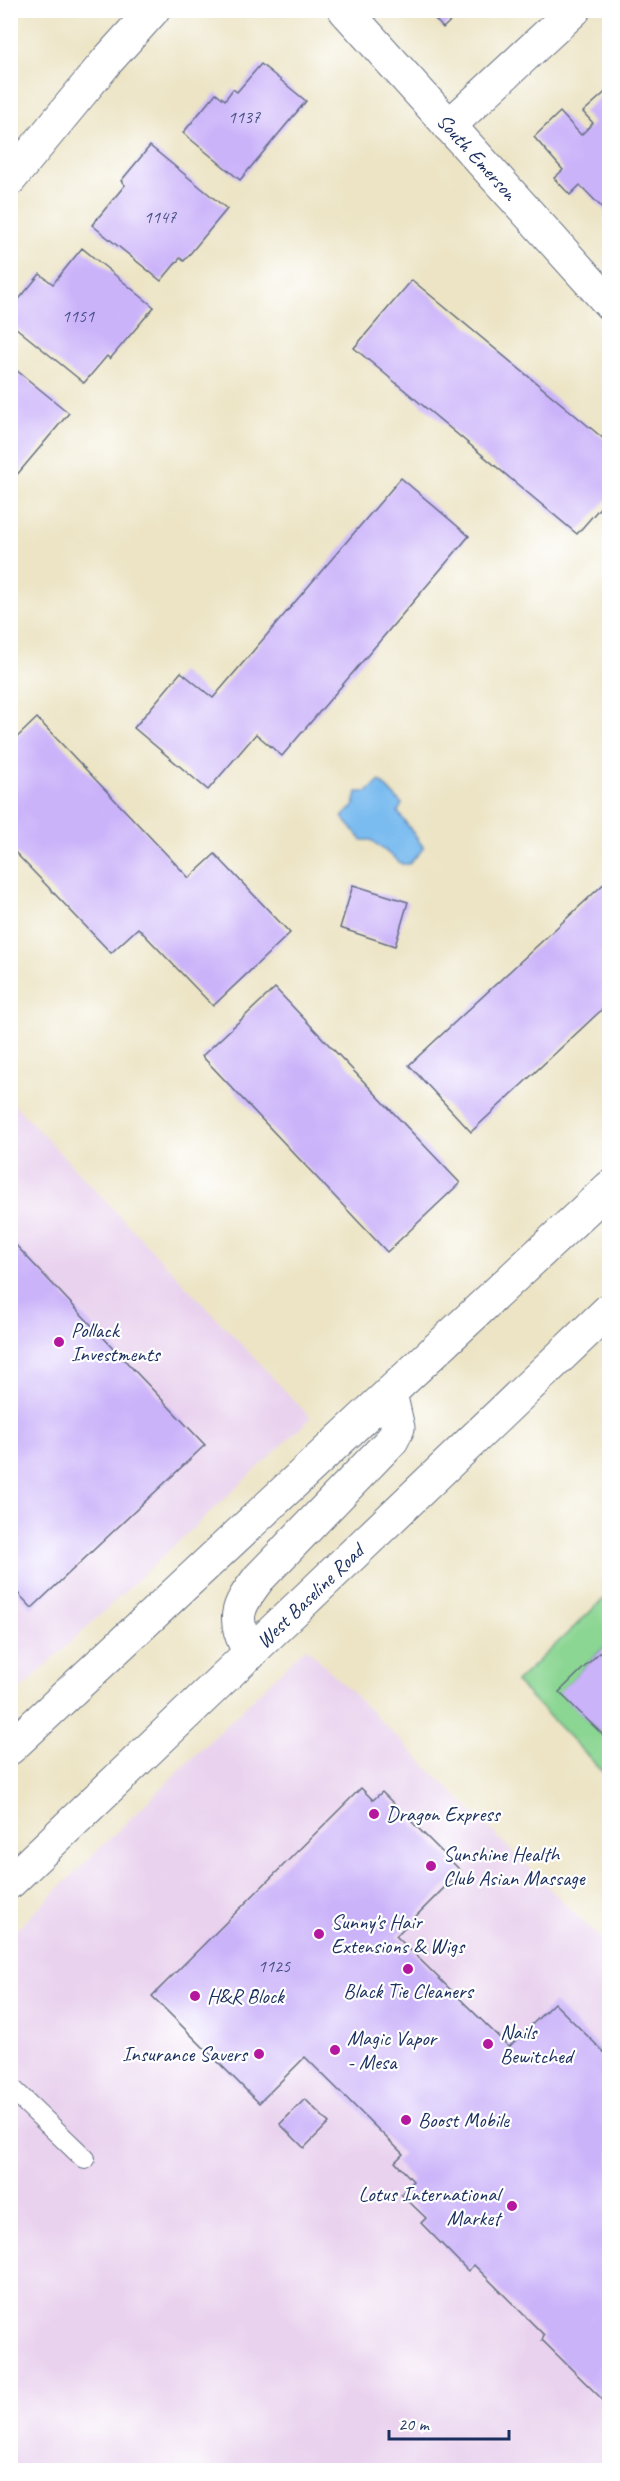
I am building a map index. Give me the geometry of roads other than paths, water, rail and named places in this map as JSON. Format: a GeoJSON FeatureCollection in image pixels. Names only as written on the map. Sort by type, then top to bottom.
{"type":"FeatureCollection","features":[{"type":"Feature","properties":{"kind":"main road"},"geometry":{"type":"LineString","coordinates":[[10,179],[107,61],[153,10]]}},
{"type":"Feature","properties":{"kind":"main road","name":"South Emerson"},"geometry":{"type":"LineString","coordinates":[[345,10],[609,304]]}},
{"type":"Feature","properties":{"kind":"main road"},"geometry":{"type":"LineString","coordinates":[[449,126],[574,10]]}},
{"type":"Feature","properties":{"kind":"main road"},"geometry":{"type":"LineString","coordinates":[[10,1748],[609,1186]]}},
{"type":"Feature","properties":{"kind":"main road","name":"West Baseline Road"},"geometry":{"type":"LineString","coordinates":[[10,1882],[609,1309]]}},
{"type":"Feature","properties":{"kind":"main road"},"geometry":{"type":"LineString","coordinates":[[250,1653],[239,1628],[238,1613],[242,1601],[259,1578],[392,1440],[398,1428],[390,1393]]}},
{"type":"Feature","properties":{"kind":"lane"},"geometry":{"type":"LineString","coordinates":[[10,2087],[85,2159]]}},
{"type":"Feature","properties":{"kind":"water"},"geometry":{"type":"Polygon","coordinates":[[[380,781],[402,804],[398,812],[424,848],[409,864],[402,864],[371,840],[362,840],[342,817],[354,806],[357,792],[367,792],[380,781]]]}},
{"type":"Feature","properties":{"kind":"place","name":"Pollack Investments"},"geometry":{"type":"Point","coordinates":[59,1342]}},
{"type":"Feature","properties":{"kind":"place","name":"Dragon Express"},"geometry":{"type":"Point","coordinates":[374,1814]}},
{"type":"Feature","properties":{"kind":"place","name":"Sunshine Health Club Asian Massage"},"geometry":{"type":"Point","coordinates":[431,1866]}},
{"type":"Feature","properties":{"kind":"place","name":"Sunny's Hair Extensions & Wigs"},"geometry":{"type":"Point","coordinates":[319,1934]}},
{"type":"Feature","properties":{"kind":"place","name":"Black Tie Cleaners"},"geometry":{"type":"Point","coordinates":[408,1969]}},
{"type":"Feature","properties":{"kind":"place","name":"H&R Block"},"geometry":{"type":"Point","coordinates":[195,1996]}},
{"type":"Feature","properties":{"kind":"place","name":"Nails Bewitched"},"geometry":{"type":"Point","coordinates":[488,2044]}},
{"type":"Feature","properties":{"kind":"place","name":"Magic Vapor - Mesa"},"geometry":{"type":"Point","coordinates":[335,2050]}},
{"type":"Feature","properties":{"kind":"place","name":"Insurance Savers"},"geometry":{"type":"Point","coordinates":[259,2054]}},
{"type":"Feature","properties":{"kind":"place","name":"Boost Mobile"},"geometry":{"type":"Point","coordinates":[406,2120]}},
{"type":"Feature","properties":{"kind":"place","name":"Lotus International Market"},"geometry":{"type":"Point","coordinates":[512,2206]}}]}
